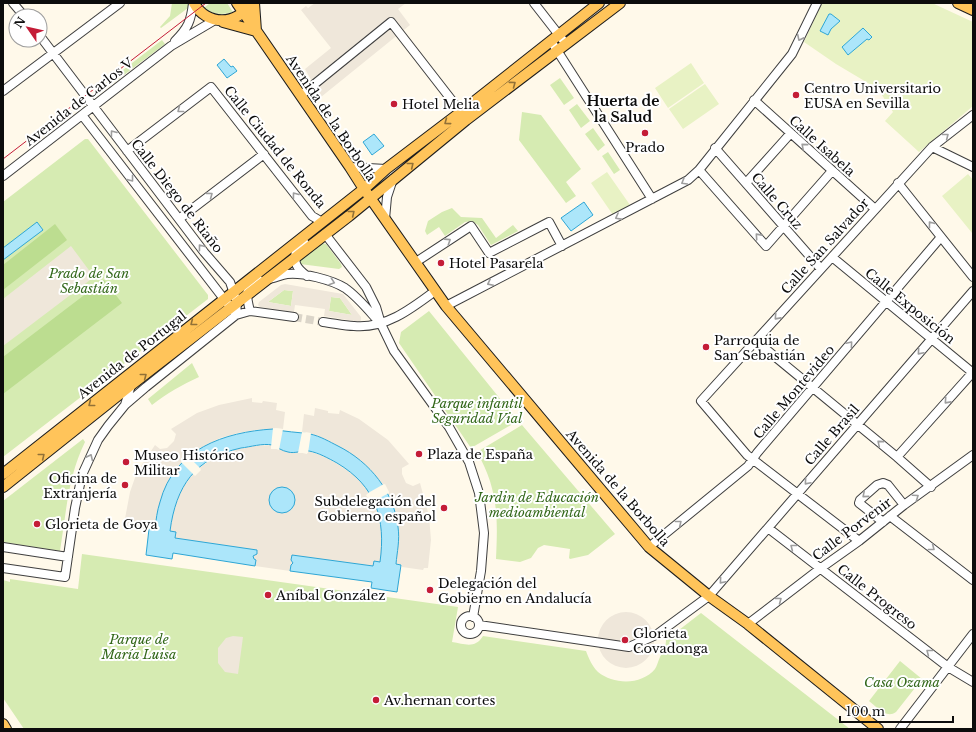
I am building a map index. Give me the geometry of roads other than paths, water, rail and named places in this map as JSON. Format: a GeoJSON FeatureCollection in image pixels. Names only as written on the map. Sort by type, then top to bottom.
{"type":"FeatureCollection","features":[{"type":"Feature","properties":{"kind":"main road"},"geometry":{"type":"LineString","coordinates":[[194,3],[206,16],[256,31],[254,3]]}},
{"type":"Feature","properties":{"kind":"main road","name":"Avenida de la Borbolla"},"geometry":{"type":"LineString","coordinates":[[237,3],[385,220],[416,262],[435,292],[649,547],[710,596],[748,624],[878,729]]}},
{"type":"Feature","properties":{"kind":"main road"},"geometry":{"type":"LineString","coordinates":[[218,20],[228,20],[236,17],[243,12],[250,3]]}},
{"type":"Feature","properties":{"kind":"main road"},"geometry":{"type":"LineString","coordinates":[[464,116],[554,37],[599,3]]}},
{"type":"Feature","properties":{"kind":"main road"},"geometry":{"type":"LineString","coordinates":[[464,116],[557,51],[620,3]]}},
{"type":"Feature","properties":{"kind":"main road"},"geometry":{"type":"LineString","coordinates":[[958,3],[973,10]]}},
{"type":"Feature","properties":{"kind":"main road","name":"Avenida de Portugal"},"geometry":{"type":"LineString","coordinates":[[3,474],[364,189],[386,169],[464,116]]}},
{"type":"Feature","properties":{"kind":"main road","name":"Avenida de Portugal"},"geometry":{"type":"LineString","coordinates":[[3,487],[131,385],[235,308],[246,296],[393,179],[464,116]]}},
{"type":"Feature","properties":{"kind":"main road"},"geometry":{"type":"LineString","coordinates":[[3,724],[6,729]]}},
{"type":"Feature","properties":{"kind":"street"},"geometry":{"type":"LineString","coordinates":[[3,91],[120,3]]}},
{"type":"Feature","properties":{"kind":"street","name":"Avenida de Carlos V"},"geometry":{"type":"LineString","coordinates":[[171,46],[187,27],[192,16],[194,3]]}},
{"type":"Feature","properties":{"kind":"street"},"geometry":{"type":"LineString","coordinates":[[534,3],[554,37],[557,51],[652,199]]}},
{"type":"Feature","properties":{"kind":"street"},"geometry":{"type":"LineString","coordinates":[[446,306],[688,180],[699,170],[715,148],[792,54],[817,3]]}},
{"type":"Feature","properties":{"kind":"street","name":"Avenida de Carlos V"},"geometry":{"type":"LineString","coordinates":[[3,176],[171,46],[218,20]]}},
{"type":"Feature","properties":{"kind":"street"},"geometry":{"type":"LineString","coordinates":[[301,95],[390,22],[464,116]]}},
{"type":"Feature","properties":{"kind":"street"},"geometry":{"type":"LineString","coordinates":[[554,37],[566,44]]}},
{"type":"Feature","properties":{"kind":"street"},"geometry":{"type":"LineString","coordinates":[[48,45],[54,52]]}},
{"type":"Feature","properties":{"kind":"street","name":"Calle Diego de Riaño"},"geometry":{"type":"LineString","coordinates":[[54,52],[85,96],[179,219],[230,282],[234,291],[235,308]]}},
{"type":"Feature","properties":{"kind":"street","name":"Calle Ciudad de Ronda"},"geometry":{"type":"LineString","coordinates":[[127,151],[211,86],[312,216],[322,222]]}},
{"type":"Feature","properties":{"kind":"street","name":"Calle Isabela"},"geometry":{"type":"LineString","coordinates":[[754,100],[875,209]]}},
{"type":"Feature","properties":{"kind":"street","name":"Calle Diego de Riaño"},"geometry":{"type":"LineString","coordinates":[[82,115],[224,299],[235,308]]}},
{"type":"Feature","properties":{"kind":"street","name":"Calle San Salvador"},"geometry":{"type":"LineString","coordinates":[[753,460],[747,455],[702,401],[932,147],[973,115]]}},
{"type":"Feature","properties":{"kind":"street"},"geometry":{"type":"LineString","coordinates":[[746,183],[790,134]]}},
{"type":"Feature","properties":{"kind":"street"},"geometry":{"type":"LineString","coordinates":[[932,147],[973,167]]}},
{"type":"Feature","properties":{"kind":"street","name":"Calle Cruz"},"geometry":{"type":"LineString","coordinates":[[715,148],[820,269]]}},
{"type":"Feature","properties":{"kind":"street"},"geometry":{"type":"LineString","coordinates":[[179,219],[264,154]]}},
{"type":"Feature","properties":{"kind":"street"},"geometry":{"type":"LineString","coordinates":[[350,167],[386,169]]}},
{"type":"Feature","properties":{"kind":"street"},"geometry":{"type":"LineString","coordinates":[[699,170],[766,246],[832,171]]}},
{"type":"Feature","properties":{"kind":"street","name":"Avenida de la Borbolla"},"geometry":{"type":"LineString","coordinates":[[385,220],[387,197],[393,179]]}},
{"type":"Feature","properties":{"kind":"street"},"geometry":{"type":"LineString","coordinates":[[898,183],[973,277]]}},
{"type":"Feature","properties":{"kind":"street","name":"Avenida de Portugal"},"geometry":{"type":"LineString","coordinates":[[294,258],[296,249],[337,216],[346,203]]}},
{"type":"Feature","properties":{"kind":"street"},"geometry":{"type":"LineString","coordinates":[[416,262],[471,226],[489,253],[548,222],[562,246]]}},
{"type":"Feature","properties":{"kind":"street"},"geometry":{"type":"LineString","coordinates":[[325,234],[366,287],[376,307],[380,324]]}},
{"type":"Feature","properties":{"kind":"street","name":"Calle Montevideo"},"geometry":{"type":"LineString","coordinates":[[649,547],[748,466],[941,237]]}},
{"type":"Feature","properties":{"kind":"street","name":"Avenida de Portugal"},"geometry":{"type":"LineString","coordinates":[[246,296],[249,286],[275,265],[278,256]]}},
{"type":"Feature","properties":{"kind":"street","name":"Calle Exposición"},"geometry":{"type":"LineString","coordinates":[[832,257],[973,372]]}},
{"type":"Feature","properties":{"kind":"street"},"geometry":{"type":"LineString","coordinates":[[294,258],[299,270],[307,276]]}},
{"type":"Feature","properties":{"kind":"street"},"geometry":{"type":"LineString","coordinates":[[266,280],[289,274],[307,276],[335,283],[358,299],[380,324],[394,351],[460,444],[470,462],[482,505],[484,533],[473,616]]}},
{"type":"Feature","properties":{"kind":"street","name":"Calle Brasil"},"geometry":{"type":"LineString","coordinates":[[479,624],[629,647],[656,635],[710,596],[797,493],[973,291]]}},
{"type":"Feature","properties":{"kind":"street"},"geometry":{"type":"LineString","coordinates":[[323,322],[355,326],[380,324],[398,317],[435,292]]}},
{"type":"Feature","properties":{"kind":"street"},"geometry":{"type":"LineString","coordinates":[[246,296],[250,311]]}},
{"type":"Feature","properties":{"kind":"street"},"geometry":{"type":"LineString","coordinates":[[3,568],[65,577],[78,490],[85,468],[98,440],[125,405],[235,308],[294,317]]}},
{"type":"Feature","properties":{"kind":"street"},"geometry":{"type":"LineString","coordinates":[[756,341],[897,457],[931,487]]}},
{"type":"Feature","properties":{"kind":"street"},"geometry":{"type":"LineString","coordinates":[[897,457],[973,372]]}},
{"type":"Feature","properties":{"kind":"street"},"geometry":{"type":"LineString","coordinates":[[125,405],[131,385]]}},
{"type":"Feature","properties":{"kind":"street","name":"Calle Porvenir"},"geometry":{"type":"LineString","coordinates":[[748,624],[973,455]]}},
{"type":"Feature","properties":{"kind":"street"},"geometry":{"type":"LineString","coordinates":[[753,460],[860,541]]}},
{"type":"Feature","properties":{"kind":"street"},"geometry":{"type":"LineString","coordinates":[[883,522],[859,503],[860,500],[877,485],[883,483],[888,486],[904,506]]}},
{"type":"Feature","properties":{"kind":"street"},"geometry":{"type":"LineString","coordinates":[[890,516],[973,580]]}},
{"type":"Feature","properties":{"kind":"street","name":"Calle Progreso"},"geometry":{"type":"LineString","coordinates":[[768,528],[948,667],[973,682]]}},
{"type":"Feature","properties":{"kind":"street"},"geometry":{"type":"LineString","coordinates":[[3,548],[68,557]]}},
{"type":"Feature","properties":{"kind":"street"},"geometry":{"type":"LineString","coordinates":[[467,616],[473,616],[479,624],[477,630],[472,634],[466,634],[462,630],[461,623],[467,616]]}},
{"type":"Feature","properties":{"kind":"street"},"geometry":{"type":"LineString","coordinates":[[900,729],[973,634]]}},
{"type":"Feature","properties":{"kind":"water"},"geometry":{"type":"Polygon","coordinates":[[[829,14],[840,21],[831,29],[828,35],[820,31],[829,14]]]}},
{"type":"Feature","properties":{"kind":"water"},"geometry":{"type":"Polygon","coordinates":[[[863,28],[872,37],[869,40],[867,39],[848,55],[842,47],[863,28]]]}},
{"type":"Feature","properties":{"kind":"water"},"geometry":{"type":"Polygon","coordinates":[[[224,59],[237,71],[227,78],[217,65],[224,59]]]}},
{"type":"Feature","properties":{"kind":"water"},"geometry":{"type":"Polygon","coordinates":[[[374,134],[384,146],[372,155],[363,142],[374,134]]]}},
{"type":"Feature","properties":{"kind":"water"},"geometry":{"type":"Polygon","coordinates":[[[584,202],[593,215],[571,231],[561,218],[584,202]]]}},
{"type":"Feature","properties":{"kind":"water"},"geometry":{"type":"Polygon","coordinates":[[[37,222],[43,230],[3,260],[3,248],[37,222]]]}},
{"type":"Feature","properties":{"kind":"water"},"geometry":{"type":"Polygon","coordinates":[[[273,429],[310,434],[325,439],[360,460],[378,479],[386,490],[396,514],[399,541],[396,564],[401,565],[397,592],[371,588],[372,582],[290,571],[293,563],[291,560],[292,555],[373,566],[374,561],[380,562],[381,532],[379,518],[369,493],[361,482],[337,463],[309,451],[284,451],[272,445],[265,444],[241,448],[211,459],[200,467],[190,476],[177,500],[170,531],[176,532],[175,538],[257,550],[257,554],[253,556],[256,560],[255,566],[173,553],[172,559],[146,555],[149,529],[155,529],[159,505],[167,484],[177,469],[189,456],[219,439],[237,434],[273,429]]]}},
{"type":"Feature","properties":{"kind":"water"},"geometry":{"type":"Polygon","coordinates":[[[282,487],[291,491],[295,500],[291,509],[282,513],[273,509],[269,500],[273,491],[282,487]]]}},
{"type":"Feature","properties":{"kind":"tunnel"},"geometry":{"type":"LineString","coordinates":[[294,317],[323,322]]}},
{"type":"Feature","properties":{"kind":"tram line"},"geometry":{"type":"LineString","coordinates":[[3,159],[206,3]]}},
{"type":"Feature","properties":{"kind":"place","name":"Centro Universitario EUSA en Sevilla"},"geometry":{"type":"Point","coordinates":[796,95]}},
{"type":"Feature","properties":{"kind":"place","name":"Hotel Melia"},"geometry":{"type":"Point","coordinates":[394,104]}},
{"type":"Feature","properties":{"kind":"place","name":"Prado"},"geometry":{"type":"Point","coordinates":[645,133]}},
{"type":"Feature","properties":{"kind":"place","name":"Hotel Pasarela"},"geometry":{"type":"Point","coordinates":[441,263]}},
{"type":"Feature","properties":{"kind":"place","name":"Parroquia de San Sebastián"},"geometry":{"type":"Point","coordinates":[706,347]}},
{"type":"Feature","properties":{"kind":"place","name":"Plaza de España"},"geometry":{"type":"Point","coordinates":[419,454]}},
{"type":"Feature","properties":{"kind":"place","name":"Museo Histórico Militar"},"geometry":{"type":"Point","coordinates":[126,462]}},
{"type":"Feature","properties":{"kind":"place","name":"Oficina de Extranjería"},"geometry":{"type":"Point","coordinates":[125,485]}},
{"type":"Feature","properties":{"kind":"place","name":"Subdelegación del Gobierno español"},"geometry":{"type":"Point","coordinates":[444,508]}},
{"type":"Feature","properties":{"kind":"place","name":"Glorieta de Goya"},"geometry":{"type":"Point","coordinates":[37,524]}},
{"type":"Feature","properties":{"kind":"place","name":"Delegación del Gobierno en Andalucía"},"geometry":{"type":"Point","coordinates":[430,590]}},
{"type":"Feature","properties":{"kind":"place","name":"Aníbal González"},"geometry":{"type":"Point","coordinates":[268,595]}},
{"type":"Feature","properties":{"kind":"place","name":"Glorieta Covadonga"},"geometry":{"type":"Point","coordinates":[625,640]}},
{"type":"Feature","properties":{"kind":"place","name":"Av.hernan cortes"},"geometry":{"type":"Point","coordinates":[376,700]}},
{"type":"Feature","properties":{"kind":"district","name":"Huerta de la Salud"},"geometry":{"type":"Point","coordinates":[623,110]}},
{"type":"Feature","properties":{"kind":"park label","name":"Prado de San Sebastián"},"geometry":{"type":"Point","coordinates":[89,280]}},
{"type":"Feature","properties":{"kind":"park label","name":"Parque infantil Seguridad Vial"},"geometry":{"type":"Point","coordinates":[477,410]}},
{"type":"Feature","properties":{"kind":"park label","name":"Jardin de Educación medioambiental"},"geometry":{"type":"Point","coordinates":[537,504]}},
{"type":"Feature","properties":{"kind":"park label","name":"Parque de María Luisa"},"geometry":{"type":"Point","coordinates":[139,646]}},
{"type":"Feature","properties":{"kind":"park label","name":"Casa Ozama"},"geometry":{"type":"Point","coordinates":[902,682]}}]}
